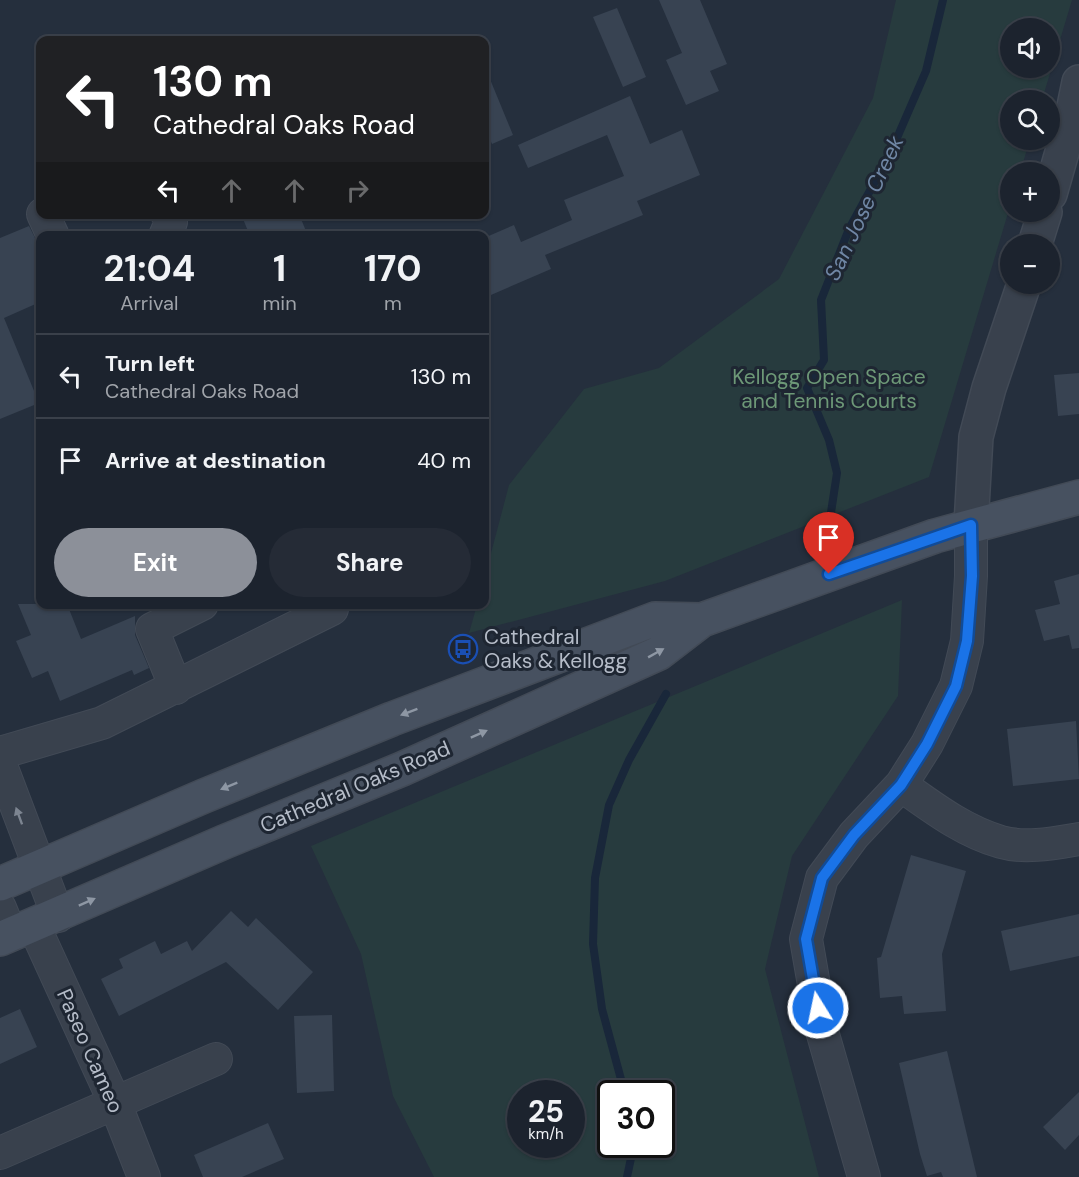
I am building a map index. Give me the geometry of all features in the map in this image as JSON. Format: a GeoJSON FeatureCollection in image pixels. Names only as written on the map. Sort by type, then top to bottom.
{"type":"FeatureCollection","features":[{"type":"Feature","properties":{"kind":"main road","name":"Cathedral Oaks Road"},"geometry":{"type":"LineString","coordinates":[[21,925],[402,769],[659,653],[702,620],[971,525],[1079,497]]}},
{"type":"Feature","properties":{"kind":"main road","name":"Cathedral Oaks Road"},"geometry":{"type":"LineString","coordinates":[[0,884],[204,796],[392,719],[655,619],[702,620]]}},
{"type":"Feature","properties":{"kind":"street"},"geometry":{"type":"LineString","coordinates":[[1060,165],[1075,122],[1079,82]]}},
{"type":"Feature","properties":{"kind":"street"},"geometry":{"type":"LineString","coordinates":[[864,1177],[822,1030],[806,939],[822,878],[854,835],[901,785],[927,744],[956,686],[967,641],[972,576],[971,525],[976,437],[989,388],[1021,294]]}},
{"type":"Feature","properties":{"kind":"street"},"geometry":{"type":"LineString","coordinates":[[176,688],[152,629],[192,609]]}},
{"type":"Feature","properties":{"kind":"street"},"geometry":{"type":"LineString","coordinates":[[0,753],[102,723],[332,609]]}},
{"type":"Feature","properties":{"kind":"street","name":"Paseo Cameo"},"geometry":{"type":"LineString","coordinates":[[0,763],[38,868],[21,925],[115,1103],[144,1177]]}},
{"type":"Feature","properties":{"kind":"street"},"geometry":{"type":"LineString","coordinates":[[901,785],[958,825],[1003,843],[1047,844],[1079,838]]}},
{"type":"Feature","properties":{"kind":"street"},"geometry":{"type":"LineString","coordinates":[[0,1153],[216,1059]]}},
{"type":"Feature","properties":{"kind":"green space","name":"Kellogg Open Space and Tennis Courts"},"geometry":{"type":"Polygon","coordinates":[[[896,0],[1072,0],[1060,40],[1060,18],[1000,18],[1000,78],[1049,78],[1045,90],[1000,90],[1000,150],[1027,150],[1023,162],[1000,162],[1000,222],[1005,222],[929,477],[665,581],[469,633],[476,609],[489,609],[489,561],[509,485],[584,389],[659,368],[779,279],[873,98],[896,0]]]}},
{"type":"Feature","properties":{"kind":"green space"},"geometry":{"type":"Polygon","coordinates":[[[902,600],[898,696],[792,856],[765,969],[819,1177],[434,1177],[393,1096],[361,954],[311,846],[902,600]]]}},
{"type":"Feature","properties":{"kind":"building"},"geometry":{"type":"Polygon","coordinates":[[[659,0],[700,0],[727,64],[710,71],[719,91],[686,105],[666,60],[682,53],[659,0]]]}},
{"type":"Feature","properties":{"kind":"building"},"geometry":{"type":"Polygon","coordinates":[[[617,8],[646,77],[623,87],[593,17],[617,8]]]}},
{"type":"Feature","properties":{"kind":"building"},"geometry":{"type":"Polygon","coordinates":[[[489,77],[513,135],[492,144],[489,137],[489,77]]]}},
{"type":"Feature","properties":{"kind":"building"},"geometry":{"type":"Polygon","coordinates":[[[630,96],[650,144],[682,130],[700,175],[637,201],[643,215],[545,255],[551,269],[489,296],[489,236],[514,225],[521,242],[572,220],[564,200],[624,176],[607,135],[528,168],[518,145],[630,96]]]}},
{"type":"Feature","properties":{"kind":"building"},"geometry":{"type":"Polygon","coordinates":[[[243,219],[301,219],[306,231],[248,231],[243,219]]]}},
{"type":"Feature","properties":{"kind":"building"},"geometry":{"type":"Polygon","coordinates":[[[29,226],[36,240],[36,304],[4,318],[36,396],[36,404],[0,419],[0,238],[29,226]]]}},
{"type":"Feature","properties":{"kind":"building"},"geometry":{"type":"Polygon","coordinates":[[[1079,373],[1079,414],[1058,416],[1054,375],[1079,373]]]}},
{"type":"Feature","properties":{"kind":"building"},"geometry":{"type":"Polygon","coordinates":[[[1079,574],[1079,648],[1072,649],[1069,635],[1044,641],[1035,610],[1060,604],[1054,581],[1079,574]]]}},
{"type":"Feature","properties":{"kind":"building"},"geometry":{"type":"Polygon","coordinates":[[[18,604],[36,604],[36,609],[69,609],[81,639],[135,616],[135,635],[149,668],[134,675],[132,670],[60,701],[48,671],[32,678],[16,641],[31,635],[18,604]]]}},
{"type":"Feature","properties":{"kind":"building"},"geometry":{"type":"Polygon","coordinates":[[[1076,721],[1079,779],[1013,786],[1007,729],[1076,721]]]}},
{"type":"Feature","properties":{"kind":"building"},"geometry":{"type":"Polygon","coordinates":[[[911,855],[966,871],[942,954],[946,1011],[904,1014],[902,996],[880,998],[877,958],[881,957],[911,855]]]}},
{"type":"Feature","properties":{"kind":"building"},"geometry":{"type":"Polygon","coordinates":[[[231,911],[248,927],[256,918],[313,972],[278,1010],[226,962],[119,1016],[101,979],[123,968],[119,959],[155,941],[161,954],[187,941],[192,951],[231,911]]]}},
{"type":"Feature","properties":{"kind":"building"},"geometry":{"type":"Polygon","coordinates":[[[1079,914],[1079,956],[1010,971],[1001,931],[1079,914]]]}},
{"type":"Feature","properties":{"kind":"building"},"geometry":{"type":"Polygon","coordinates":[[[20,1009],[37,1047],[0,1064],[0,1018],[20,1009]]]}},
{"type":"Feature","properties":{"kind":"building"},"geometry":{"type":"Polygon","coordinates":[[[332,1015],[334,1091],[297,1093],[294,1016],[332,1015]]]}},
{"type":"Feature","properties":{"kind":"building"},"geometry":{"type":"Polygon","coordinates":[[[947,1051],[977,1177],[943,1177],[941,1172],[927,1176],[920,1154],[899,1063],[947,1051]]]}},
{"type":"Feature","properties":{"kind":"building"},"geometry":{"type":"Polygon","coordinates":[[[1079,1092],[1079,1135],[1065,1150],[1043,1127],[1079,1092]]]}},
{"type":"Feature","properties":{"kind":"building"},"geometry":{"type":"Polygon","coordinates":[[[268,1123],[284,1159],[242,1177],[203,1177],[194,1155],[268,1123]]]}},
{"type":"Feature","properties":{"kind":"waterway","name":"San Jose Creek"},"geometry":{"type":"LineString","coordinates":[[830,519],[837,473],[829,440],[807,388],[824,360],[821,300],[849,229],[890,154],[926,71],[943,0]]}},
{"type":"Feature","properties":{"kind":"waterway","name":"San Jose Creek"},"geometry":{"type":"LineString","coordinates":[[621,1080],[602,1009],[593,944],[595,878],[609,805],[629,760],[666,694]]}},
{"type":"Feature","properties":{"kind":"waterway","name":"San Jose Creek"},"geometry":{"type":"LineString","coordinates":[[627,1177],[631,1158]]}},
{"type":"Feature","properties":{"kind":"place","name":"Cathedral Oaks & Kellogg"},"geometry":{"type":"Point","coordinates":[463,649]}},
{"type":"Feature","properties":{"kind":"route"},"geometry":{"type":"LineString","coordinates":[[818,1008],[806,939],[822,878],[854,835],[901,785],[927,744],[956,686],[967,641],[972,576],[971,525],[829,574]]}}]}
